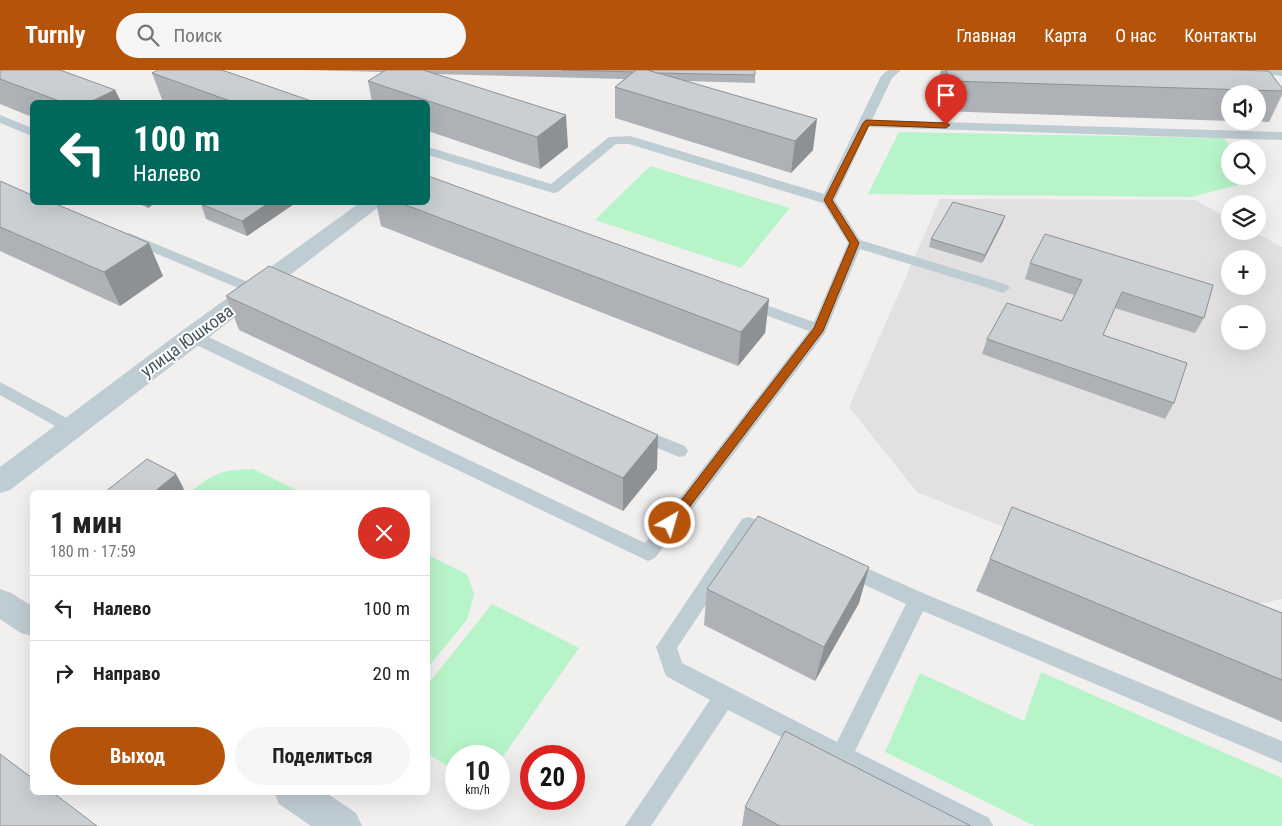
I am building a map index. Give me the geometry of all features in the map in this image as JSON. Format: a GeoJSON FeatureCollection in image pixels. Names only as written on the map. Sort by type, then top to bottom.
{"type":"FeatureCollection","features":[{"type":"Feature","properties":{"kind":"street"},"geometry":{"type":"LineString","coordinates":[[1272,70],[1282,71]]}},
{"type":"Feature","properties":{"kind":"street","name":"улица Юшкова"},"geometry":{"type":"LineString","coordinates":[[0,482],[192,336],[274,284],[371,205]]}},
{"type":"Feature","properties":{"kind":"street"},"geometry":{"type":"LineString","coordinates":[[0,602],[30,622]]}},
{"type":"Feature","properties":{"kind":"street"},"geometry":{"type":"LineString","coordinates":[[296,795],[343,826]]}},
{"type":"Feature","properties":{"kind":"lane"},"geometry":{"type":"LineString","coordinates":[[828,200],[887,76],[895,70]]}},
{"type":"Feature","properties":{"kind":"lane"},"geometry":{"type":"LineString","coordinates":[[0,119],[30,131]]}},
{"type":"Feature","properties":{"kind":"lane"},"geometry":{"type":"LineString","coordinates":[[866,123],[1282,136]]}},
{"type":"Feature","properties":{"kind":"lane"},"geometry":{"type":"LineString","coordinates":[[430,152],[553,189],[613,140],[630,140],[828,200],[854,243],[1003,288]]}},
{"type":"Feature","properties":{"kind":"lane"},"geometry":{"type":"LineString","coordinates":[[119,233],[274,284]]}},
{"type":"Feature","properties":{"kind":"lane"},"geometry":{"type":"LineString","coordinates":[[192,336],[648,553],[819,329],[854,243]]}},
{"type":"Feature","properties":{"kind":"lane"},"geometry":{"type":"LineString","coordinates":[[736,299],[819,329]]}},
{"type":"Feature","properties":{"kind":"lane"},"geometry":{"type":"LineString","coordinates":[[0,388],[70,427]]}},
{"type":"Feature","properties":{"kind":"lane"},"geometry":{"type":"LineString","coordinates":[[625,428],[678,451]]}},
{"type":"Feature","properties":{"kind":"lane"},"geometry":{"type":"LineString","coordinates":[[784,540],[749,524],[666,647],[673,669],[841,757],[981,826]]}},
{"type":"Feature","properties":{"kind":"lane"},"geometry":{"type":"LineString","coordinates":[[829,560],[918,600],[1282,752]]}},
{"type":"Feature","properties":{"kind":"lane"},"geometry":{"type":"LineString","coordinates":[[841,757],[918,600]]}},
{"type":"Feature","properties":{"kind":"lane"},"geometry":{"type":"LineString","coordinates":[[637,826],[724,697]]}},
{"type":"Feature","properties":{"kind":"shaded area"},"geometry":{"type":"Polygon","coordinates":[[[940,199],[1195,200],[1221,214],[1221,240],[1266,240],[1266,238],[1282,247],[1282,599],[1215,613],[917,492],[849,407],[940,199]]]}},
{"type":"Feature","properties":{"kind":"green space"},"geometry":{"type":"Polygon","coordinates":[[[899,132],[1224,138],[1225,140],[1221,140],[1221,185],[1238,185],[1191,197],[868,194],[899,132]]]}},
{"type":"Feature","properties":{"kind":"green space"},"geometry":{"type":"Polygon","coordinates":[[[650,166],[790,208],[741,268],[595,220],[650,166]]]}},
{"type":"Feature","properties":{"kind":"green space"},"geometry":{"type":"Polygon","coordinates":[[[253,469],[297,490],[194,490],[213,476],[233,470],[253,469]]]}},
{"type":"Feature","properties":{"kind":"green space"},"geometry":{"type":"Polygon","coordinates":[[[430,556],[467,574],[474,594],[467,620],[430,665],[430,556]]]}},
{"type":"Feature","properties":{"kind":"green space"},"geometry":{"type":"Polygon","coordinates":[[[492,604],[579,648],[510,746],[445,745],[445,764],[430,755],[430,682],[492,604]]]}},
{"type":"Feature","properties":{"kind":"green space"},"geometry":{"type":"Polygon","coordinates":[[[1041,672],[1282,778],[1282,826],[1035,826],[885,752],[920,673],[1024,721],[1041,672]]]}},
{"type":"Feature","properties":{"kind":"building"},"geometry":{"type":"Polygon","coordinates":[[[0,70],[60,70],[115,90],[94,100],[57,100],[0,79],[0,70]]]}},
{"type":"Feature","properties":{"kind":"building"},"geometry":{"type":"Polygon","coordinates":[[[158,70],[222,70],[308,100],[227,100],[152,73],[158,70]]]}},
{"type":"Feature","properties":{"kind":"building"},"geometry":{"type":"Polygon","coordinates":[[[386,70],[423,70],[566,115],[537,137],[368,81],[386,70]]]}},
{"type":"Feature","properties":{"kind":"building"},"geometry":{"type":"Polygon","coordinates":[[[562,70],[636,70],[634,72],[562,70]]]}},
{"type":"Feature","properties":{"kind":"building"},"geometry":{"type":"Polygon","coordinates":[[[636,70],[648,70],[817,119],[795,141],[615,87],[636,70]]]}},
{"type":"Feature","properties":{"kind":"building"},"geometry":{"type":"Polygon","coordinates":[[[648,70],[755,70],[755,75],[657,73],[648,70]]]}},
{"type":"Feature","properties":{"kind":"building"},"geometry":{"type":"Polygon","coordinates":[[[946,70],[1269,71],[1282,88],[1282,91],[1266,91],[1266,85],[1221,85],[1221,89],[949,81],[946,70]]]}},
{"type":"Feature","properties":{"kind":"building"},"geometry":{"type":"Polygon","coordinates":[[[430,177],[769,299],[741,332],[406,205],[430,205],[430,177]]]}},
{"type":"Feature","properties":{"kind":"building"},"geometry":{"type":"Polygon","coordinates":[[[0,181],[30,194],[30,205],[58,205],[149,243],[104,272],[0,227],[0,181]]]}},
{"type":"Feature","properties":{"kind":"building"},"geometry":{"type":"Polygon","coordinates":[[[953,202],[1005,216],[985,255],[931,239],[953,202]]]}},
{"type":"Feature","properties":{"kind":"building"},"geometry":{"type":"Polygon","coordinates":[[[203,205],[266,205],[242,221],[203,205]]]}},
{"type":"Feature","properties":{"kind":"building"},"geometry":{"type":"Polygon","coordinates":[[[1045,234],[1213,285],[1204,318],[1122,292],[1103,335],[1187,363],[1174,403],[987,339],[1007,303],[1062,321],[1082,280],[1030,263],[1045,234]]]}},
{"type":"Feature","properties":{"kind":"building"},"geometry":{"type":"Polygon","coordinates":[[[269,266],[658,435],[623,478],[226,296],[269,266]]]}},
{"type":"Feature","properties":{"kind":"building"},"geometry":{"type":"Polygon","coordinates":[[[147,459],[176,474],[156,490],[108,490],[147,459]]]}},
{"type":"Feature","properties":{"kind":"building"},"geometry":{"type":"Polygon","coordinates":[[[1012,507],[1282,613],[1282,680],[990,559],[1012,507]]]}},
{"type":"Feature","properties":{"kind":"building"},"geometry":{"type":"Polygon","coordinates":[[[758,516],[869,567],[824,647],[707,589],[758,516]]]}},
{"type":"Feature","properties":{"kind":"building"},"geometry":{"type":"Polygon","coordinates":[[[785,731],[971,826],[780,826],[745,807],[785,731]]]}},
{"type":"Feature","properties":{"kind":"building"},"geometry":{"type":"Polygon","coordinates":[[[0,754],[30,776],[30,795],[56,795],[97,826],[0,826],[0,754]]]}},
{"type":"Feature","properties":{"kind":"route"},"geometry":{"type":"LineString","coordinates":[[670,523],[819,329],[854,243],[828,200],[866,123],[946,125]]}}]}
